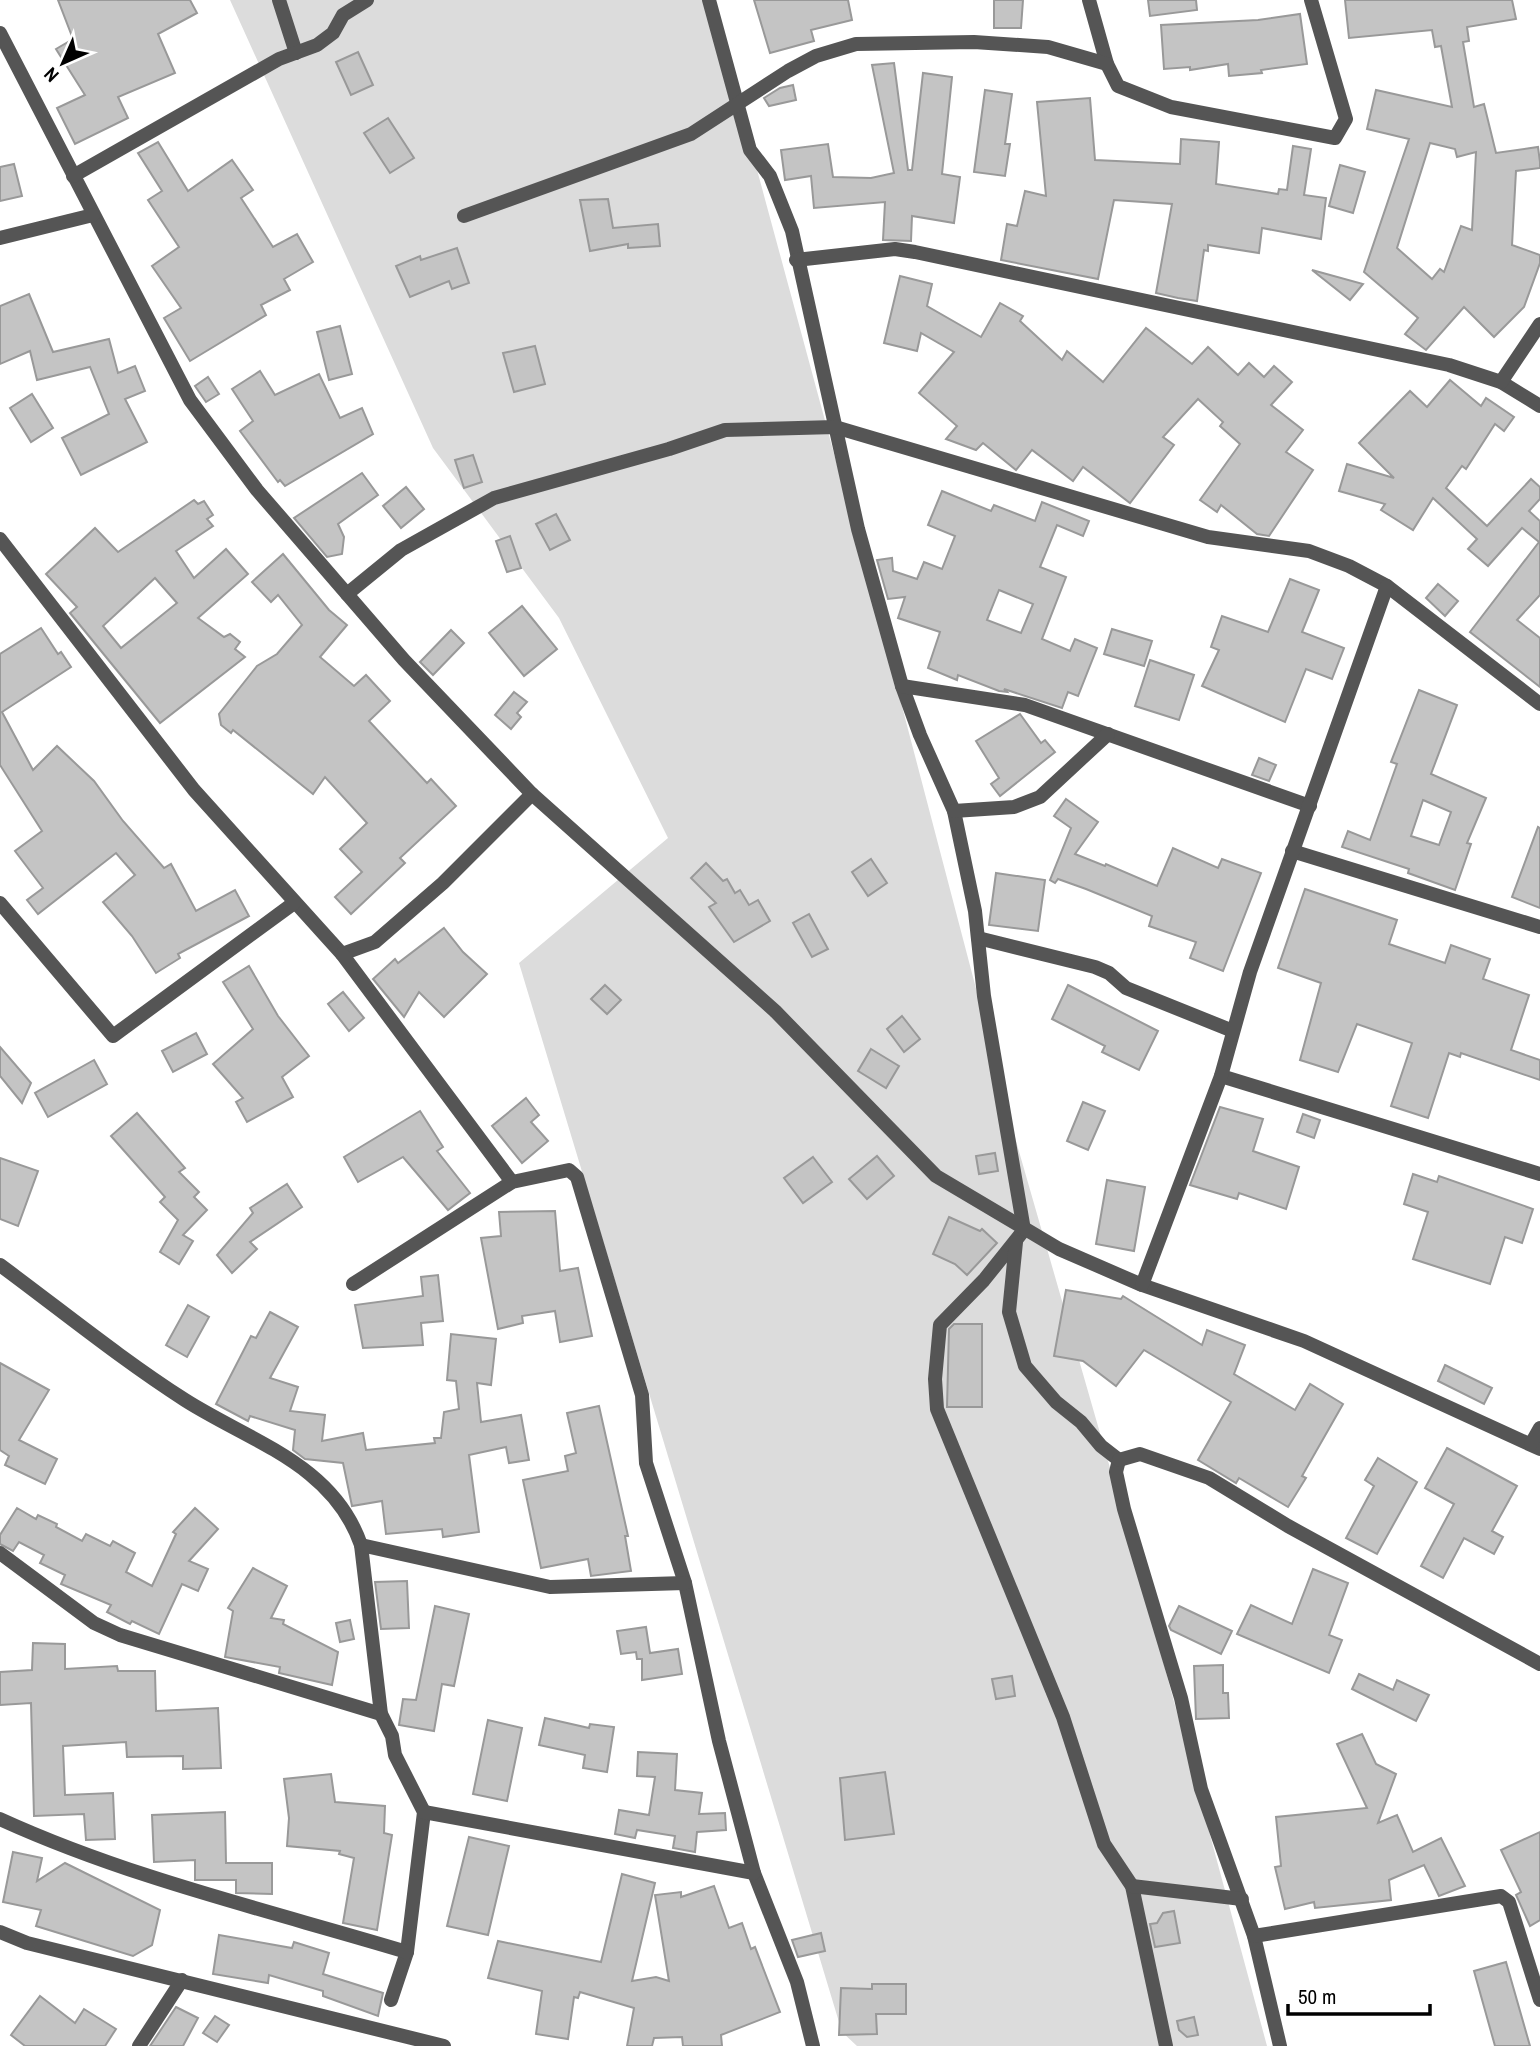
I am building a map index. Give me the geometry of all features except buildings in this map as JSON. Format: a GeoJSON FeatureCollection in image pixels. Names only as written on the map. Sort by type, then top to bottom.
{"type":"FeatureCollection","features":[{"type":"Feature","properties":{"kind":"street"},"geometry":{"type":"LineString","coordinates":[[279,0],[296,53]]}},
{"type":"Feature","properties":{"kind":"street"},"geometry":{"type":"LineString","coordinates":[[73,176],[279,59],[317,45],[333,33],[343,15],[367,0]]}},
{"type":"Feature","properties":{"kind":"street"},"geometry":{"type":"LineString","coordinates":[[709,0],[750,150],[782,200],[858,529],[902,686],[919,735],[954,811],[978,938],[984,996],[1020,1236],[1009,1312],[1025,1366],[1056,1402],[1081,1422],[1101,1446],[1119,1460]]}},
{"type":"Feature","properties":{"kind":"street"},"geometry":{"type":"LineString","coordinates":[[1088,0],[1107,64],[1118,86],[1171,107],[1335,138],[1346,119],[1311,0]]}},
{"type":"Feature","properties":{"kind":"street"},"geometry":{"type":"LineString","coordinates":[[0,33],[190,400],[257,490],[404,660],[532,794],[775,1011],[936,1176],[1020,1236],[1142,1285],[1304,1341],[1535,1447],[1540,1428]]}},
{"type":"Feature","properties":{"kind":"street"},"geometry":{"type":"LineString","coordinates":[[464,216],[691,134],[816,56],[856,44],[974,42],[1048,47],[1107,64]]}},
{"type":"Feature","properties":{"kind":"street"},"geometry":{"type":"LineString","coordinates":[[0,238],[93,215]]}},
{"type":"Feature","properties":{"kind":"street"},"geometry":{"type":"LineString","coordinates":[[796,260],[895,249],[915,252],[1186,311],[1238,318],[1449,365],[1501,382],[1540,406]]}},
{"type":"Feature","properties":{"kind":"street"},"geometry":{"type":"LineString","coordinates":[[1501,382],[1540,324]]}},
{"type":"Feature","properties":{"kind":"street"},"geometry":{"type":"LineString","coordinates":[[347,594],[401,550],[505,494],[669,449],[725,430],[835,427],[1208,537],[1309,551],[1349,566],[1387,586],[1540,704]]}},
{"type":"Feature","properties":{"kind":"street"},"geometry":{"type":"LineString","coordinates":[[0,539],[194,790],[342,954],[512,1182]]}},
{"type":"Feature","properties":{"kind":"street"},"geometry":{"type":"LineString","coordinates":[[1142,1285],[1221,1076],[1292,851],[1387,586]]}},
{"type":"Feature","properties":{"kind":"street"},"geometry":{"type":"LineString","coordinates":[[902,686],[1025,705],[1310,806]]}},
{"type":"Feature","properties":{"kind":"street"},"geometry":{"type":"LineString","coordinates":[[954,811],[1014,807],[1040,797],[1108,734]]}},
{"type":"Feature","properties":{"kind":"street"},"geometry":{"type":"LineString","coordinates":[[342,954],[375,943],[443,883],[532,794]]}},
{"type":"Feature","properties":{"kind":"street"},"geometry":{"type":"LineString","coordinates":[[1292,851],[1540,927]]}},
{"type":"Feature","properties":{"kind":"street"},"geometry":{"type":"LineString","coordinates":[[0,903],[113,1036],[294,903]]}},
{"type":"Feature","properties":{"kind":"street"},"geometry":{"type":"LineString","coordinates":[[978,938],[1095,967],[1109,973],[1126,988],[1233,1031]]}},
{"type":"Feature","properties":{"kind":"street"},"geometry":{"type":"LineString","coordinates":[[1221,1076],[1540,1174]]}},
{"type":"Feature","properties":{"kind":"street"},"geometry":{"type":"LineString","coordinates":[[353,1284],[512,1182],[569,1170],[577,1177],[642,1395],[646,1463],[685,1583],[719,1741],[754,1873],[797,1982],[813,2046]]}},
{"type":"Feature","properties":{"kind":"street"},"geometry":{"type":"LineString","coordinates":[[1020,1236],[984,1280],[940,1325],[935,1379],[937,1409],[1063,1717],[1104,1844],[1132,1886],[1166,2046]]}},
{"type":"Feature","properties":{"kind":"street"},"geometry":{"type":"LineString","coordinates":[[0,1265],[186,1401],[289,1458],[336,1498],[352,1520],[361,1545],[381,1714],[392,1736],[395,1755],[424,1812],[407,1952],[391,2000]]}},
{"type":"Feature","properties":{"kind":"street"},"geometry":{"type":"LineString","coordinates":[[1119,1460],[1140,1454],[1209,1478],[1288,1526],[1540,1664]]}},
{"type":"Feature","properties":{"kind":"street"},"geometry":{"type":"LineString","coordinates":[[1119,1460],[1116,1472],[1124,1509],[1181,1698],[1201,1789],[1254,1937],[1280,2046]]}},
{"type":"Feature","properties":{"kind":"street"},"geometry":{"type":"LineString","coordinates":[[361,1545],[550,1587],[685,1583]]}},
{"type":"Feature","properties":{"kind":"street"},"geometry":{"type":"LineString","coordinates":[[0,1553],[94,1623],[120,1635],[381,1714]]}},
{"type":"Feature","properties":{"kind":"street"},"geometry":{"type":"LineString","coordinates":[[424,1812],[754,1873]]}},
{"type":"Feature","properties":{"kind":"street"},"geometry":{"type":"LineString","coordinates":[[0,1819],[51,1842],[120,1866],[407,1952]]}},
{"type":"Feature","properties":{"kind":"street"},"geometry":{"type":"LineString","coordinates":[[1132,1886],[1242,1899]]}},
{"type":"Feature","properties":{"kind":"street"},"geometry":{"type":"LineString","coordinates":[[1254,1937],[1501,1896],[1509,1902],[1540,2000]]}},
{"type":"Feature","properties":{"kind":"street"},"geometry":{"type":"LineString","coordinates":[[0,1933],[27,1943],[444,2046]]}},
{"type":"Feature","properties":{"kind":"street"},"geometry":{"type":"LineString","coordinates":[[139,2046],[182,1980]]}},
{"type":"Feature","properties":{"kind":"shaded area"},"geometry":{"type":"Polygon","coordinates":[[[230,0],[711,0],[888,653],[1016,1141],[1123,1513],[1267,2046],[857,2046],[842,2032],[519,963],[668,838],[559,618],[433,448],[230,0]]]}}]}
